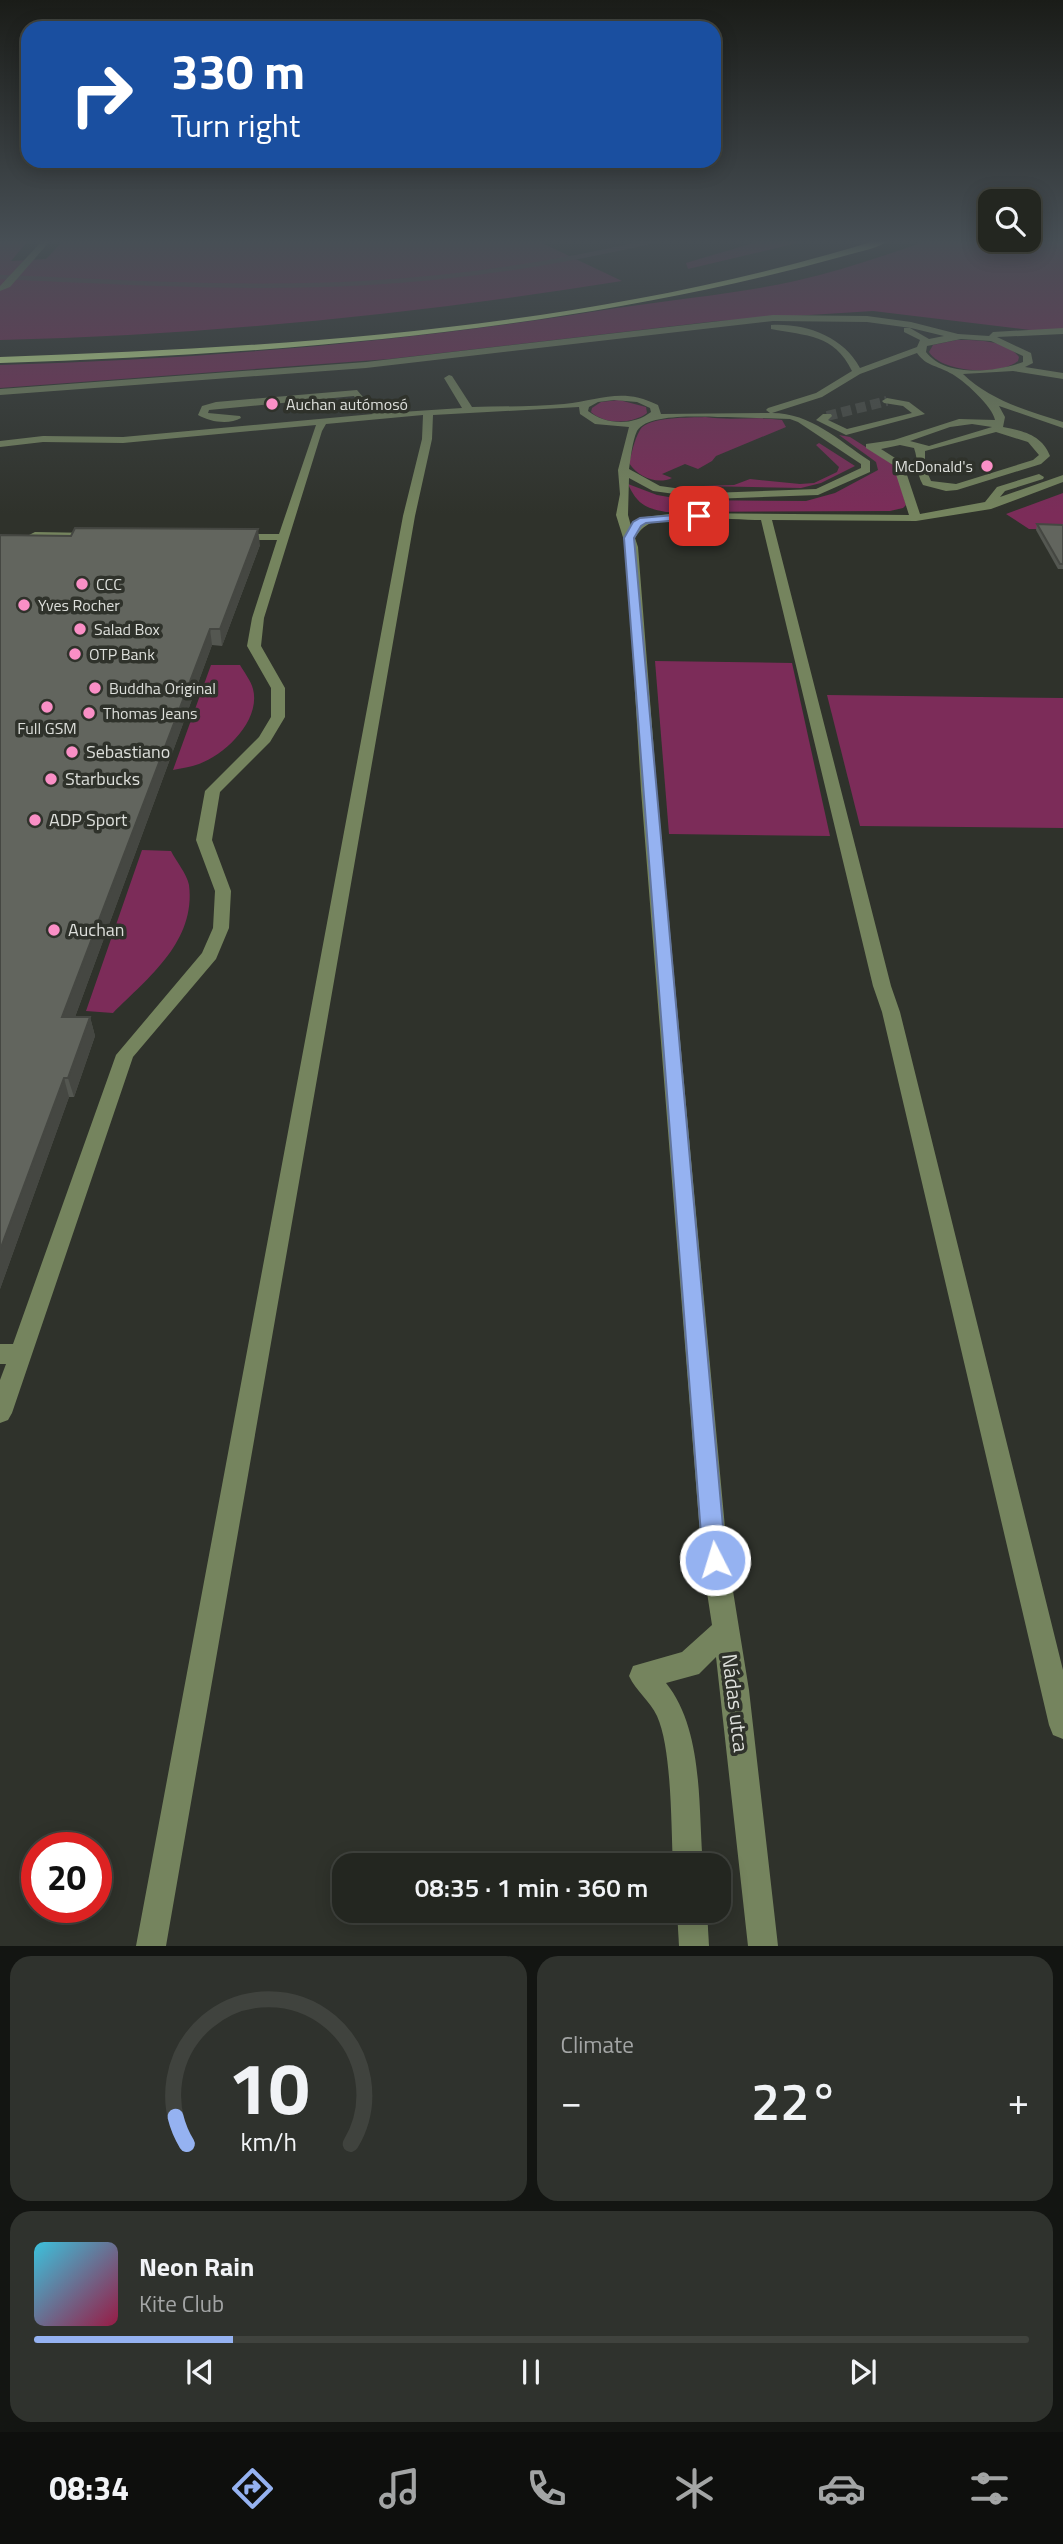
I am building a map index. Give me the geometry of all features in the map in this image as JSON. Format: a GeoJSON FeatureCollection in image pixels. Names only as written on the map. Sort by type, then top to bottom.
{"type":"FeatureCollection","features":[{"type":"Feature","properties":{"kind":"highway"},"geometry":{"type":"LineString","coordinates":[[0,348],[139,343],[303,332]]}},
{"type":"Feature","properties":{"kind":"highway"},"geometry":{"type":"LineString","coordinates":[[0,360],[258,347],[403,332]]}},
{"type":"Feature","properties":{"kind":"street"},"geometry":{"type":"LineString","coordinates":[[0,392],[332,368],[661,332]]}},
{"type":"Feature","properties":{"kind":"street"},"geometry":{"type":"LineString","coordinates":[[803,332],[836,343],[849,352],[857,372]]}},
{"type":"Feature","properties":{"kind":"street"},"geometry":{"type":"LineString","coordinates":[[909,332],[925,339],[923,356],[932,363]]}},
{"type":"Feature","properties":{"kind":"street"},"geometry":{"type":"LineString","coordinates":[[938,332],[977,338],[1063,332]]}},
{"type":"Feature","properties":{"kind":"street"},"geometry":{"type":"LineString","coordinates":[[921,363],[932,363],[953,370],[994,373],[1016,369],[1028,363],[1024,352],[1028,341],[1063,332]]}},
{"type":"Feature","properties":{"kind":"street"},"geometry":{"type":"LineString","coordinates":[[730,415],[774,409],[800,402],[819,395],[857,372],[923,347],[959,337]]}},
{"type":"Feature","properties":{"kind":"street"},"geometry":{"type":"LineString","coordinates":[[977,338],[1024,352],[1063,369]]}},
{"type":"Feature","properties":{"kind":"street"},"geometry":{"type":"LineString","coordinates":[[857,372],[909,364]]}},
{"type":"Feature","properties":{"kind":"street"},"geometry":{"type":"LineString","coordinates":[[1016,369],[1063,376]]}},
{"type":"Feature","properties":{"kind":"street"},"geometry":{"type":"LineString","coordinates":[[953,370],[1000,413],[997,427]]}},
{"type":"Feature","properties":{"kind":"street"},"geometry":{"type":"LineString","coordinates":[[994,373],[986,379],[993,394],[1010,407]]}},
{"type":"Feature","properties":{"kind":"street"},"geometry":{"type":"LineString","coordinates":[[449,378],[468,409]]}},
{"type":"Feature","properties":{"kind":"street"},"geometry":{"type":"LineString","coordinates":[[246,417],[219,419],[203,415],[205,408],[216,405],[357,393],[364,405],[384,416]]}},
{"type":"Feature","properties":{"kind":"street"},"geometry":{"type":"LineString","coordinates":[[301,412],[366,418],[468,409],[563,407],[619,397],[671,407],[734,409],[800,402]]}},
{"type":"Feature","properties":{"kind":"street"},"geometry":{"type":"LineString","coordinates":[[987,399],[1062,425]]}},
{"type":"Feature","properties":{"kind":"street"},"geometry":{"type":"LineString","coordinates":[[825,436],[920,414],[906,404],[887,401]]}},
{"type":"Feature","properties":{"kind":"street"},"geometry":{"type":"LineString","coordinates":[[647,402],[656,411],[633,429],[622,470],[625,494],[622,515],[629,538],[715,1560],[726,1630]]}},
{"type":"Feature","properties":{"kind":"street"},"geometry":{"type":"LineString","coordinates":[[588,416],[583,410],[589,403]]}},
{"type":"Feature","properties":{"kind":"street"},"geometry":{"type":"LineString","coordinates":[[342,408],[364,411],[366,418]]}},
{"type":"Feature","properties":{"kind":"street"},"geometry":{"type":"LineString","coordinates":[[468,409],[588,416],[613,424],[684,414],[791,416],[802,420],[866,463],[866,470],[818,492],[796,495],[657,489],[622,470]]}},
{"type":"Feature","properties":{"kind":"street"},"geometry":{"type":"LineString","coordinates":[[151,1945],[409,516],[427,439],[428,412]]}},
{"type":"Feature","properties":{"kind":"street"},"geometry":{"type":"LineString","coordinates":[[0,444],[43,439],[123,440],[326,416]]}},
{"type":"Feature","properties":{"kind":"street"},"geometry":{"type":"LineString","coordinates":[[0,1413],[10,1354],[125,1055],[210,955],[220,928],[223,891],[204,840],[213,791],[265,739],[278,717],[278,688],[254,646],[258,618],[317,431],[326,416]]}},
{"type":"Feature","properties":{"kind":"street"},"geometry":{"type":"LineString","coordinates":[[827,416],[821,420],[898,463],[916,518]]}},
{"type":"Feature","properties":{"kind":"street"},"geometry":{"type":"LineString","coordinates":[[892,444],[963,420],[975,419],[1030,438],[1043,447],[1045,456],[1025,465],[946,488],[927,483],[920,467],[922,456],[919,448]]}},
{"type":"Feature","properties":{"kind":"street"},"geometry":{"type":"LineString","coordinates":[[873,447],[909,443],[929,450],[997,427]]}},
{"type":"Feature","properties":{"kind":"street"},"geometry":{"type":"LineString","coordinates":[[987,507],[1001,489],[1063,471]]}},
{"type":"Feature","properties":{"kind":"street"},"geometry":{"type":"LineString","coordinates":[[629,538],[636,524],[643,520],[677,516],[916,518],[952,515],[987,507],[1063,478]]}},
{"type":"Feature","properties":{"kind":"street"},"geometry":{"type":"LineString","coordinates":[[625,494],[638,508],[677,516]]}},
{"type":"Feature","properties":{"kind":"street"},"geometry":{"type":"LineString","coordinates":[[766,517],[878,973],[891,1012],[1063,1725]]}},
{"type":"Feature","properties":{"kind":"street"},"geometry":{"type":"LineString","coordinates":[[28,535],[105,536]]}},
{"type":"Feature","properties":{"kind":"street"},"geometry":{"type":"LineString","coordinates":[[221,537],[284,537]]}},
{"type":"Feature","properties":{"kind":"street","name":"Nádas utca"},"geometry":{"type":"LineString","coordinates":[[687,1853],[679,1740],[667,1706],[643,1676],[689,1664],[726,1630]]}},
{"type":"Feature","properties":{"kind":"street","name":"Nádas utca"},"geometry":{"type":"LineString","coordinates":[[726,1630],[763,1945]]}},
{"type":"Feature","properties":{"kind":"street"},"geometry":{"type":"LineString","coordinates":[[693,1923],[694,1945]]}},
{"type":"Feature","properties":{"kind":"shaded area"},"geometry":{"type":"Polygon","coordinates":[[[0,332],[175,332],[78,337],[0,340],[0,332]]]}},
{"type":"Feature","properties":{"kind":"shaded area"},"geometry":{"type":"Polygon","coordinates":[[[448,332],[624,332],[389,359],[0,388],[0,365],[310,347],[448,332]]]}},
{"type":"Feature","properties":{"kind":"shaded area"},"geometry":{"type":"Polygon","coordinates":[[[957,340],[999,344],[1013,351],[1019,357],[1018,361],[998,369],[972,370],[946,364],[929,352],[933,345],[957,340]]]}},
{"type":"Feature","properties":{"kind":"shaded area"},"geometry":{"type":"Polygon","coordinates":[[[619,400],[646,407],[647,413],[619,422],[604,419],[591,412],[592,408],[601,402],[619,400]]]}},
{"type":"Feature","properties":{"kind":"shaded area"},"geometry":{"type":"Polygon","coordinates":[[[705,417],[782,420],[786,427],[716,456],[698,469],[685,464],[662,474],[672,478],[666,480],[648,478],[637,472],[629,463],[636,438],[644,425],[670,419],[705,417]]]}},
{"type":"Feature","properties":{"kind":"shaded area"},"geometry":{"type":"Polygon","coordinates":[[[839,435],[850,437],[895,467],[906,505],[903,508],[890,511],[666,512],[642,504],[628,484],[657,495],[686,500],[806,501],[835,493],[878,470],[876,462],[839,435]]]}},
{"type":"Feature","properties":{"kind":"shaded area"},"geometry":{"type":"Polygon","coordinates":[[[819,443],[855,466],[821,483],[801,488],[703,486],[734,485],[750,479],[814,483],[837,472],[839,467],[816,445],[819,443]]]}},
{"type":"Feature","properties":{"kind":"shaded area"},"geometry":{"type":"Polygon","coordinates":[[[1063,493],[1063,529],[1029,529],[1006,514],[1063,493]]]}},
{"type":"Feature","properties":{"kind":"shaded area"},"geometry":{"type":"Polygon","coordinates":[[[655,661],[792,663],[830,836],[669,834],[655,661]]]}},
{"type":"Feature","properties":{"kind":"shaded area"},"geometry":{"type":"Polygon","coordinates":[[[211,665],[240,665],[253,689],[252,712],[239,734],[220,752],[199,764],[173,770],[211,665]]]}},
{"type":"Feature","properties":{"kind":"shaded area"},"geometry":{"type":"Polygon","coordinates":[[[827,695],[1063,698],[1063,828],[860,826],[827,695]]]}},
{"type":"Feature","properties":{"kind":"shaded area"},"geometry":{"type":"Polygon","coordinates":[[[142,850],[171,851],[184,872],[189,885],[185,924],[178,941],[155,971],[113,1013],[86,1011],[142,850]]]}},
{"type":"Feature","properties":{"kind":"building"},"geometry":{"type":"Polygon","coordinates":[[[1037,524],[1063,525],[1063,564],[1060,564],[1037,524]]]}},
{"type":"Feature","properties":{"kind":"building","name":"Auchan"},"geometry":{"type":"Polygon","coordinates":[[[75,528],[258,529],[220,629],[210,629],[62,1017],[90,1017],[68,1078],[64,1078],[0,1250],[0,535],[71,536],[75,528]]]}},
{"type":"Feature","properties":{"kind":"tunnel"},"geometry":{"type":"LineString","coordinates":[[827,416],[887,401]]}},
{"type":"Feature","properties":{"kind":"place","name":"Auchan autómosó"},"geometry":{"type":"Point","coordinates":[272,404]}},
{"type":"Feature","properties":{"kind":"place","name":"McDonald's"},"geometry":{"type":"Point","coordinates":[987,466]}},
{"type":"Feature","properties":{"kind":"place","name":"CCC"},"geometry":{"type":"Point","coordinates":[82,584]}},
{"type":"Feature","properties":{"kind":"place","name":"Yves Rocher"},"geometry":{"type":"Point","coordinates":[24,605]}},
{"type":"Feature","properties":{"kind":"place","name":"Salad Box"},"geometry":{"type":"Point","coordinates":[80,629]}},
{"type":"Feature","properties":{"kind":"place","name":"OTP Bank"},"geometry":{"type":"Point","coordinates":[75,654]}},
{"type":"Feature","properties":{"kind":"place","name":"Buddha Original"},"geometry":{"type":"Point","coordinates":[95,688]}},
{"type":"Feature","properties":{"kind":"place","name":"Full GSM"},"geometry":{"type":"Point","coordinates":[47,707]}},
{"type":"Feature","properties":{"kind":"place","name":"Thomas Jeans"},"geometry":{"type":"Point","coordinates":[89,713]}},
{"type":"Feature","properties":{"kind":"place","name":"Sebastiano"},"geometry":{"type":"Point","coordinates":[72,752]}},
{"type":"Feature","properties":{"kind":"place","name":"Starbucks"},"geometry":{"type":"Point","coordinates":[51,779]}},
{"type":"Feature","properties":{"kind":"place","name":"ADP Sport"},"geometry":{"type":"Point","coordinates":[35,820]}},
{"type":"Feature","properties":{"kind":"place","name":"Auchan"},"geometry":{"type":"Point","coordinates":[54,930]}},
{"type":"Feature","properties":{"kind":"route"},"geometry":{"type":"LineString","coordinates":[[699,516],[643,520],[636,524],[629,538],[632,547],[635,620],[715,1560]]}}]}
